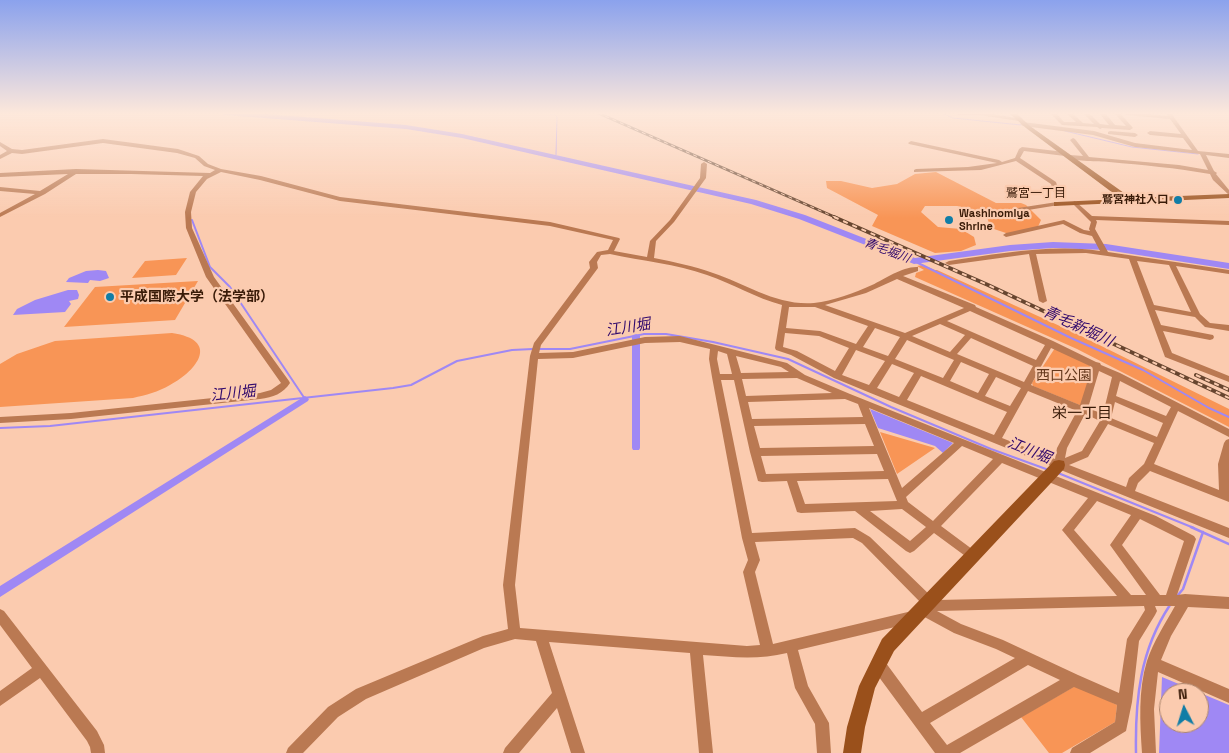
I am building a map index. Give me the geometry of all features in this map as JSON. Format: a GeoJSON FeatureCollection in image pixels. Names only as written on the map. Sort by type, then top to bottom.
{"type":"FeatureCollection","features":[{"type":"Feature","properties":{"kind":"street"},"geometry":{"type":"LineString","coordinates":[[7,148],[11,151],[30,152],[55,148]]}},
{"type":"Feature","properties":{"kind":"street"},"geometry":{"type":"LineString","coordinates":[[150,148],[178,151],[196,157],[206,165],[220,170],[261,178],[340,198],[550,224],[617,239],[610,252]]}},
{"type":"Feature","properties":{"kind":"street"},"geometry":{"type":"LineString","coordinates":[[931,148],[1004,163]]}},
{"type":"Feature","properties":{"kind":"street"},"geometry":{"type":"LineString","coordinates":[[1057,148],[1130,201]]}},
{"type":"Feature","properties":{"kind":"street"},"geometry":{"type":"LineString","coordinates":[[1079,148],[1088,159]]}},
{"type":"Feature","properties":{"kind":"street"},"geometry":{"type":"LineString","coordinates":[[1161,148],[1229,156]]}},
{"type":"Feature","properties":{"kind":"street"},"geometry":{"type":"LineString","coordinates":[[1195,148],[1214,173],[1215,179],[1229,194]]}},
{"type":"Feature","properties":{"kind":"street"},"geometry":{"type":"LineString","coordinates":[[916,171],[986,167],[1017,159],[1022,149],[1088,159],[1179,167],[1214,173]]}},
{"type":"Feature","properties":{"kind":"street"},"geometry":{"type":"LineString","coordinates":[[0,157],[11,151]]}},
{"type":"Feature","properties":{"kind":"street"},"geometry":{"type":"LineString","coordinates":[[1017,159],[1054,183],[1056,191]]}},
{"type":"Feature","properties":{"kind":"street"},"geometry":{"type":"LineString","coordinates":[[650,260],[653,242],[672,221],[704,176],[704,164]]}},
{"type":"Feature","properties":{"kind":"street"},"geometry":{"type":"LineString","coordinates":[[0,420],[71,416],[260,396],[274,394],[282,388],[286,382],[210,277],[189,228],[188,212],[190,198],[196,187],[210,175],[220,170]]}},
{"type":"Feature","properties":{"kind":"street"},"geometry":{"type":"LineString","coordinates":[[0,215],[43,193],[77,171]]}},
{"type":"Feature","properties":{"kind":"street"},"geometry":{"type":"LineString","coordinates":[[0,174],[150,171],[210,175]]}},
{"type":"Feature","properties":{"kind":"street"},"geometry":{"type":"LineString","coordinates":[[0,189],[43,193]]}},
{"type":"Feature","properties":{"kind":"street"},"geometry":{"type":"LineString","coordinates":[[966,218],[1057,204],[1229,194]]}},
{"type":"Feature","properties":{"kind":"street"},"geometry":{"type":"LineString","coordinates":[[1075,203],[1094,222],[1092,229],[1105,252]]}},
{"type":"Feature","properties":{"kind":"street"},"geometry":{"type":"LineString","coordinates":[[1091,218],[1229,223]]}},
{"type":"Feature","properties":{"kind":"street"},"geometry":{"type":"LineString","coordinates":[[1006,235],[1064,222],[1085,233],[1095,234]]}},
{"type":"Feature","properties":{"kind":"street"},"geometry":{"type":"LineString","coordinates":[[515,633],[509,585],[534,356],[537,345],[594,268],[593,262],[599,253],[610,252],[678,265],[712,274],[761,297],[786,304],[815,305],[905,336],[1160,442]]}},
{"type":"Feature","properties":{"kind":"street"},"geometry":{"type":"LineString","coordinates":[[1032,252],[1043,301]]}},
{"type":"Feature","properties":{"kind":"street"},"geometry":{"type":"LineString","coordinates":[[949,263],[1032,252],[1105,252],[1227,271],[1229,279]]}},
{"type":"Feature","properties":{"kind":"street"},"geometry":{"type":"LineString","coordinates":[[1132,257],[1168,354],[1229,379]]}},
{"type":"Feature","properties":{"kind":"street"},"geometry":{"type":"LineString","coordinates":[[1171,263],[1197,315],[1208,325],[1229,328]]}},
{"type":"Feature","properties":{"kind":"street"},"geometry":{"type":"LineString","coordinates":[[815,305],[869,290],[915,269]]}},
{"type":"Feature","properties":{"kind":"street"},"geometry":{"type":"LineString","coordinates":[[897,276],[972,307],[1050,343],[1229,433]]}},
{"type":"Feature","properties":{"kind":"street"},"geometry":{"type":"LineString","coordinates":[[786,304],[779,348],[794,353],[838,376],[871,390],[1229,533]]}},
{"type":"Feature","properties":{"kind":"street"},"geometry":{"type":"LineString","coordinates":[[871,390],[905,336],[972,307]]}},
{"type":"Feature","properties":{"kind":"street"},"geometry":{"type":"LineString","coordinates":[[1151,307],[1197,315]]}},
{"type":"Feature","properties":{"kind":"street"},"geometry":{"type":"LineString","coordinates":[[941,321],[1037,364]]}},
{"type":"Feature","properties":{"kind":"street"},"geometry":{"type":"LineString","coordinates":[[838,376],[856,347],[873,325]]}},
{"type":"Feature","properties":{"kind":"street"},"geometry":{"type":"LineString","coordinates":[[1158,327],[1210,337]]}},
{"type":"Feature","properties":{"kind":"street"},"geometry":{"type":"LineString","coordinates":[[783,330],[820,334],[890,360],[1012,410]]}},
{"type":"Feature","properties":{"kind":"street"},"geometry":{"type":"LineString","coordinates":[[945,383],[955,357],[970,334]]}},
{"type":"Feature","properties":{"kind":"street"},"geometry":{"type":"LineString","coordinates":[[534,356],[573,355],[663,338],[680,339],[784,365],[800,375],[846,396],[1094,498],[1138,514],[1190,539],[1170,600]]}},
{"type":"Feature","properties":{"kind":"street"},"geometry":{"type":"LineString","coordinates":[[996,440],[1050,343]]}},
{"type":"Feature","properties":{"kind":"street"},"geometry":{"type":"LineString","coordinates":[[714,347],[713,359],[716,377],[754,560],[749,572],[768,651]]}},
{"type":"Feature","properties":{"kind":"street"},"geometry":{"type":"LineString","coordinates":[[731,351],[762,478],[891,475]]}},
{"type":"Feature","properties":{"kind":"street"},"geometry":{"type":"LineString","coordinates":[[1059,465],[1062,448],[1083,409],[1096,365]]}},
{"type":"Feature","properties":{"kind":"street"},"geometry":{"type":"LineString","coordinates":[[901,402],[919,372]]}},
{"type":"Feature","properties":{"kind":"street"},"geometry":{"type":"LineString","coordinates":[[980,397],[994,373]]}},
{"type":"Feature","properties":{"kind":"street"},"geometry":{"type":"LineString","coordinates":[[716,377],[800,375]]}},
{"type":"Feature","properties":{"kind":"street"},"geometry":{"type":"LineString","coordinates":[[852,753],[856,726],[867,686],[888,645],[1046,477],[1059,465],[1085,454],[1106,419],[1116,375]]}},
{"type":"Feature","properties":{"kind":"street"},"geometry":{"type":"LineString","coordinates":[[743,400],[846,396]]}},
{"type":"Feature","properties":{"kind":"street"},"geometry":{"type":"LineString","coordinates":[[1111,397],[1168,422]]}},
{"type":"Feature","properties":{"kind":"street"},"geometry":{"type":"LineString","coordinates":[[862,402],[902,500],[972,555]]}},
{"type":"Feature","properties":{"kind":"street"},"geometry":{"type":"LineString","coordinates":[[1129,494],[1134,482],[1148,466],[1176,406]]}},
{"type":"Feature","properties":{"kind":"street"},"geometry":{"type":"LineString","coordinates":[[748,423],[869,420]]}},
{"type":"Feature","properties":{"kind":"street"},"geometry":{"type":"LineString","coordinates":[[791,478],[801,508],[857,507],[902,500],[961,442]]}},
{"type":"Feature","properties":{"kind":"street"},"geometry":{"type":"LineString","coordinates":[[1148,466],[1227,498],[1223,464],[1229,444]]}},
{"type":"Feature","properties":{"kind":"street"},"geometry":{"type":"LineString","coordinates":[[755,452],[880,450]]}},
{"type":"Feature","properties":{"kind":"street"},"geometry":{"type":"LineString","coordinates":[[857,507],[910,548],[934,527],[1000,458]]}},
{"type":"Feature","properties":{"kind":"street"},"geometry":{"type":"LineString","coordinates":[[1094,498],[1067,530],[1128,600]]}},
{"type":"Feature","properties":{"kind":"street"},"geometry":{"type":"LineString","coordinates":[[1077,753],[1121,726],[1133,639],[1152,611],[1153,600],[1116,545],[1138,514]]}},
{"type":"Feature","properties":{"kind":"street"},"geometry":{"type":"LineString","coordinates":[[748,538],[855,533],[866,540],[923,609],[958,629],[999,644],[1073,680],[1125,702]]}},
{"type":"Feature","properties":{"kind":"street"},"geometry":{"type":"LineString","coordinates":[[294,753],[333,712],[361,694],[483,642],[515,633],[747,652],[768,651],[791,646],[938,606],[1128,600],[1186,600],[1229,603]]}},
{"type":"Feature","properties":{"kind":"street"},"geometry":{"type":"LineString","coordinates":[[1149,753],[1147,713],[1149,683],[1153,663],[1175,616],[1186,600]]}},
{"type":"Feature","properties":{"kind":"street"},"geometry":{"type":"LineString","coordinates":[[0,615],[92,736],[97,745],[98,753]]}},
{"type":"Feature","properties":{"kind":"street"},"geometry":{"type":"LineString","coordinates":[[541,636],[578,753]]}},
{"type":"Feature","properties":{"kind":"street"},"geometry":{"type":"LineString","coordinates":[[791,646],[802,688],[822,723],[824,753]]}},
{"type":"Feature","properties":{"kind":"street"},"geometry":{"type":"LineString","coordinates":[[696,648],[706,753]]}},
{"type":"Feature","properties":{"kind":"street"},"geometry":{"type":"LineString","coordinates":[[920,721],[1027,658]]}},
{"type":"Feature","properties":{"kind":"street"},"geometry":{"type":"LineString","coordinates":[[1153,663],[1229,696]]}},
{"type":"Feature","properties":{"kind":"street"},"geometry":{"type":"LineString","coordinates":[[878,664],[945,753],[1073,680]]}},
{"type":"Feature","properties":{"kind":"street"},"geometry":{"type":"LineString","coordinates":[[0,699],[42,670]]}},
{"type":"Feature","properties":{"kind":"street"},"geometry":{"type":"LineString","coordinates":[[510,753],[559,695]]}},
{"type":"Feature","properties":{"kind":"green space"},"geometry":{"type":"Polygon","coordinates":[[[936,172],[996,203],[1021,203],[1026,205],[1041,220],[1037,229],[1012,235],[991,228],[985,212],[957,206],[925,206],[921,212],[938,227],[961,229],[974,237],[976,245],[961,251],[935,253],[872,226],[878,215],[827,188],[826,181],[841,181],[872,188],[897,184],[915,174],[936,172]]]}},
{"type":"Feature","properties":{"kind":"green space"},"geometry":{"type":"Polygon","coordinates":[[[187,258],[176,275],[132,278],[145,261],[187,258]]]}},
{"type":"Feature","properties":{"kind":"green space"},"geometry":{"type":"Polygon","coordinates":[[[923,265],[1073,332],[1229,409],[1229,427],[1077,349],[915,277],[916,273],[924,270],[917,266],[923,265]]]}},
{"type":"Feature","properties":{"kind":"green space"},"geometry":{"type":"Polygon","coordinates":[[[198,281],[175,320],[64,327],[95,287],[198,281]]]}},
{"type":"Feature","properties":{"kind":"green space"},"geometry":{"type":"Polygon","coordinates":[[[172,333],[187,337],[196,342],[200,349],[200,356],[189,372],[161,390],[133,398],[0,407],[0,364],[17,354],[55,341],[172,333]]]}},
{"type":"Feature","properties":{"kind":"green space","name":"西口公園"},"geometry":{"type":"Polygon","coordinates":[[[1055,348],[1089,365],[1091,368],[1082,406],[1033,386],[1032,383],[1055,348]]]}},
{"type":"Feature","properties":{"kind":"green space"},"geometry":{"type":"Polygon","coordinates":[[[880,432],[935,448],[897,474],[880,432]]]}},
{"type":"Feature","properties":{"kind":"green space"},"geometry":{"type":"Polygon","coordinates":[[[1077,685],[1117,705],[1115,722],[1062,753],[1049,753],[1021,717],[1077,685]]]}},
{"type":"Feature","properties":{"kind":"shaded area"},"geometry":{"type":"Polygon","coordinates":[[[86,271],[106,271],[109,278],[100,281],[90,280],[88,283],[66,282],[69,278],[86,271]]]}},
{"type":"Feature","properties":{"kind":"shaded area"},"geometry":{"type":"Polygon","coordinates":[[[68,290],[77,290],[79,295],[78,299],[69,301],[71,304],[65,312],[13,315],[17,309],[35,300],[68,290]]]}},
{"type":"Feature","properties":{"kind":"shaded area"},"geometry":{"type":"Polygon","coordinates":[[[870,409],[953,443],[943,453],[935,446],[878,428],[870,409]]]}},
{"type":"Feature","properties":{"kind":"shaded area"},"geometry":{"type":"Polygon","coordinates":[[[1162,677],[1176,683],[1162,683],[1162,677]]]}},
{"type":"Feature","properties":{"kind":"shaded area"},"geometry":{"type":"Polygon","coordinates":[[[1209,697],[1229,705],[1229,753],[1159,753],[1160,733],[1209,733],[1209,697]]]}},
{"type":"Feature","properties":{"kind":"waterway","name":"青毛堀川"},"geometry":{"type":"LineString","coordinates":[[516,148],[753,202],[802,217],[914,261],[1010,248],[1053,245],[1106,247],[1229,266]]}},
{"type":"Feature","properties":{"kind":"waterway"},"geometry":{"type":"LineString","coordinates":[[554,157],[556,148]]}},
{"type":"Feature","properties":{"kind":"waterway"},"geometry":{"type":"LineString","coordinates":[[1143,148],[1198,154]]}},
{"type":"Feature","properties":{"kind":"waterway"},"geometry":{"type":"LineString","coordinates":[[192,220],[210,267],[230,287],[304,398]]}},
{"type":"Feature","properties":{"kind":"waterway","name":"青毛新堀川"},"geometry":{"type":"LineString","coordinates":[[914,261],[1071,338],[1143,370],[1209,408],[1229,417]]}},
{"type":"Feature","properties":{"kind":"waterway","name":"江川堀"},"geometry":{"type":"LineString","coordinates":[[538,349],[570,349],[644,334],[666,334],[713,342],[788,359],[891,407],[991,449],[1046,469]]}},
{"type":"Feature","properties":{"kind":"waterway"},"geometry":{"type":"LineString","coordinates":[[636,336],[636,448]]}},
{"type":"Feature","properties":{"kind":"waterway","name":"江川堀"},"geometry":{"type":"LineString","coordinates":[[304,398],[411,385],[457,361],[512,350],[533,349]]}},
{"type":"Feature","properties":{"kind":"waterway","name":"江川堀"},"geometry":{"type":"LineString","coordinates":[[0,428],[50,426],[304,398]]}},
{"type":"Feature","properties":{"kind":"waterway"},"geometry":{"type":"LineString","coordinates":[[0,592],[305,399]]}},
{"type":"Feature","properties":{"kind":"waterway","name":"江川堀"},"geometry":{"type":"LineString","coordinates":[[1058,473],[1194,528]]}},
{"type":"Feature","properties":{"kind":"waterway","name":"江川堀"},"geometry":{"type":"LineString","coordinates":[[1191,527],[1203,532]]}},
{"type":"Feature","properties":{"kind":"waterway"},"geometry":{"type":"LineString","coordinates":[[1178,595],[1183,589],[1203,532]]}},
{"type":"Feature","properties":{"kind":"waterway","name":"江川堀"},"geometry":{"type":"LineString","coordinates":[[1203,532],[1229,544]]}},
{"type":"Feature","properties":{"kind":"waterway"},"geometry":{"type":"LineString","coordinates":[[1136,753],[1138,695],[1141,676],[1152,640],[1170,605]]}},
{"type":"Feature","properties":{"kind":"railway"},"geometry":{"type":"LineString","coordinates":[[678,148],[837,218]]}},
{"type":"Feature","properties":{"kind":"railway"},"geometry":{"type":"LineString","coordinates":[[834,217],[988,285],[1229,398]]}},
{"type":"Feature","properties":{"kind":"railway"},"geometry":{"type":"LineString","coordinates":[[1196,375],[1229,390]]}},
{"type":"Feature","properties":{"kind":"place","name":"鷲宮神社入口"},"geometry":{"type":"Point","coordinates":[1178,200]}},
{"type":"Feature","properties":{"kind":"place","name":"Washinomiya Shrine"},"geometry":{"type":"Point","coordinates":[949,220]}},
{"type":"Feature","properties":{"kind":"place","name":"平成国際大学（法学部）"},"geometry":{"type":"Point","coordinates":[110,297]}},
{"type":"Feature","properties":{"kind":"district","name":"鷲宮一丁目"},"geometry":{"type":"Point","coordinates":[1036,194]}},
{"type":"Feature","properties":{"kind":"district","name":"栄一丁目"},"geometry":{"type":"Point","coordinates":[1082,414]}}]}
